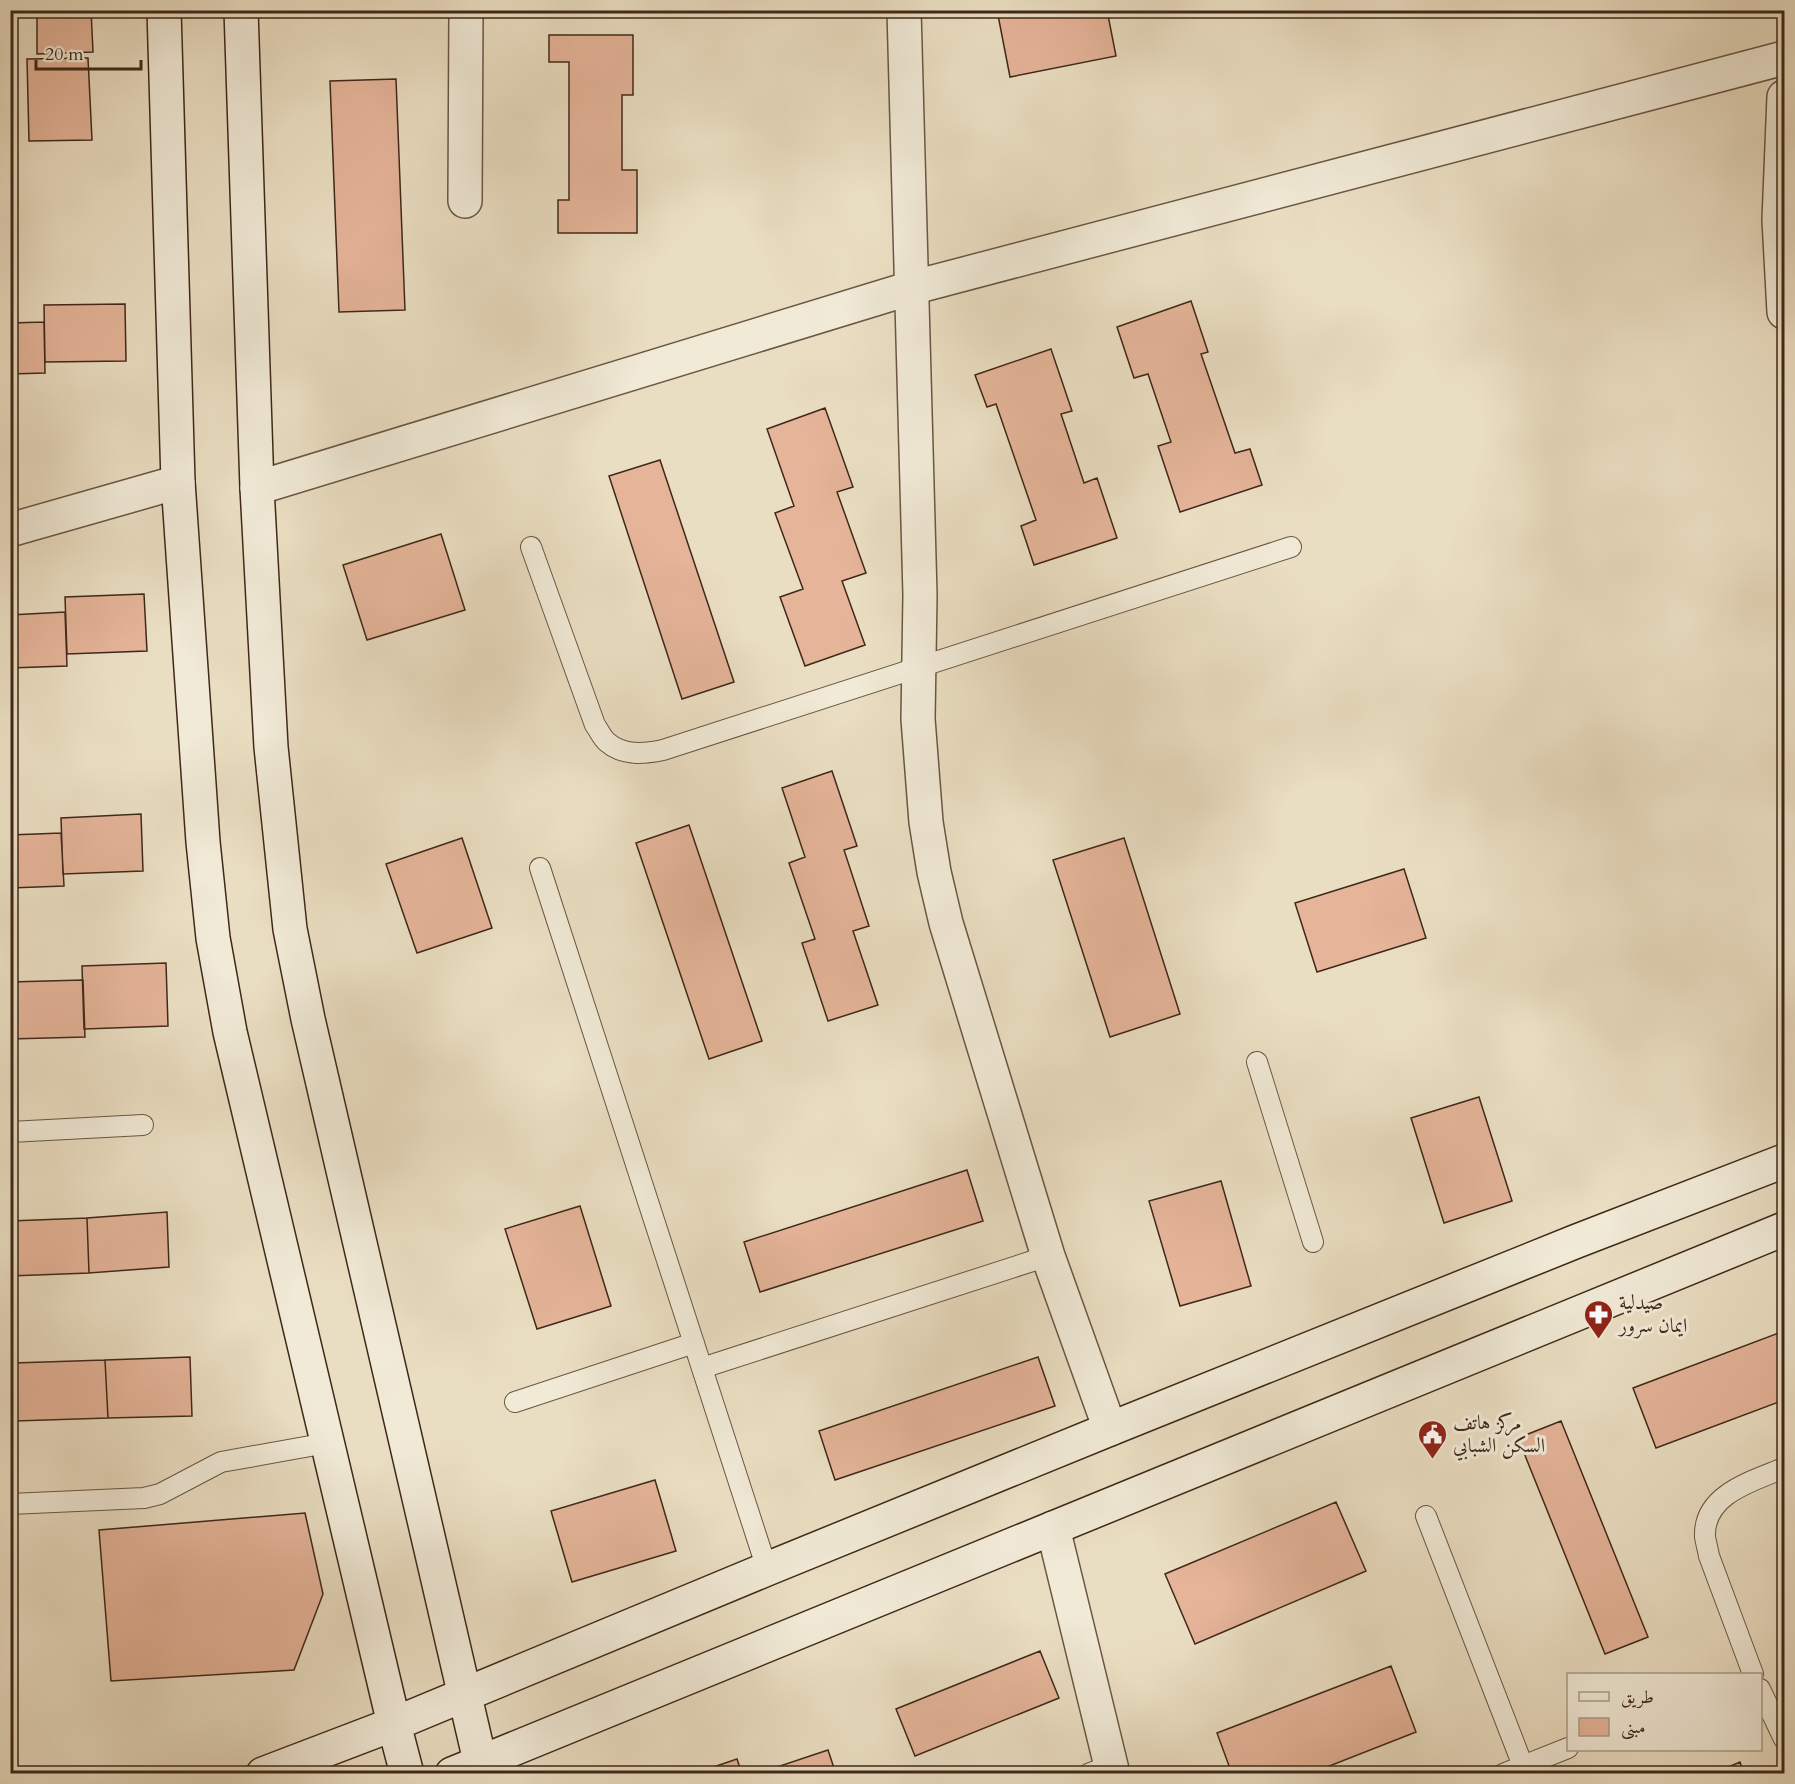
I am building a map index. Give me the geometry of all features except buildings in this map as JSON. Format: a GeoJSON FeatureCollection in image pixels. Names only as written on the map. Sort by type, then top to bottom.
{"type":"FeatureCollection","features":[{"type":"Feature","properties":{"kind":"street"},"geometry":{"type":"LineString","coordinates":[[164,10],[178,482],[203,842],[213,938],[230,1032],[407,1773]]}},
{"type":"Feature","properties":{"kind":"street"},"geometry":{"type":"LineString","coordinates":[[241,10],[257,488],[270,747],[291,929],[308,1019],[465,1695],[472,1770],[1053,1528],[1785,1229]]}},
{"type":"Feature","properties":{"kind":"street"},"geometry":{"type":"LineString","coordinates":[[465,201],[466,10]]}},
{"type":"Feature","properties":{"kind":"street"},"geometry":{"type":"LineString","coordinates":[[904,10],[920,595],[918,719],[920,771],[934,872],[946,922],[1048,1256],[1110,1430]]}},
{"type":"Feature","properties":{"kind":"street"},"geometry":{"type":"LineString","coordinates":[[257,488],[911,288],[1785,58]]}},
{"type":"Feature","properties":{"kind":"street"},"geometry":{"type":"LineString","coordinates":[[1785,97],[1779,220],[1785,312]]}},
{"type":"Feature","properties":{"kind":"street"},"geometry":{"type":"LineString","coordinates":[[10,530],[178,482]]}},
{"type":"Feature","properties":{"kind":"street"},"geometry":{"type":"LineString","coordinates":[[263,1773],[394,1724],[1110,1430],[1577,1241],[1785,1161]]}},
{"type":"Feature","properties":{"kind":"street"},"geometry":{"type":"LineString","coordinates":[[1053,1528],[1104,1771]]}},
{"type":"Feature","properties":{"kind":"lane"},"geometry":{"type":"LineString","coordinates":[[531,547],[595,725],[606,741],[624,751],[644,754],[663,750],[1291,547]]}},
{"type":"Feature","properties":{"kind":"lane"},"geometry":{"type":"LineString","coordinates":[[540,868],[767,1569]]}},
{"type":"Feature","properties":{"kind":"lane"},"geometry":{"type":"LineString","coordinates":[[1257,1062],[1313,1242]]}},
{"type":"Feature","properties":{"kind":"lane"},"geometry":{"type":"LineString","coordinates":[[10,1132],[143,1125]]}},
{"type":"Feature","properties":{"kind":"lane"},"geometry":{"type":"LineString","coordinates":[[702,1368],[1048,1256]]}},
{"type":"Feature","properties":{"kind":"lane"},"geometry":{"type":"LineString","coordinates":[[515,1402],[694,1343]]}},
{"type":"Feature","properties":{"kind":"lane"},"geometry":{"type":"LineString","coordinates":[[10,1504],[144,1498],[160,1494],[221,1462],[327,1443]]}},
{"type":"Feature","properties":{"kind":"lane"},"geometry":{"type":"LineString","coordinates":[[1753,1673],[1709,1556],[1705,1536],[1708,1516],[1720,1499],[1737,1488],[1785,1468]]}},
{"type":"Feature","properties":{"kind":"lane"},"geometry":{"type":"LineString","coordinates":[[1426,1516],[1523,1766]]}},
{"type":"Feature","properties":{"kind":"lane"},"geometry":{"type":"LineString","coordinates":[[1762,1691],[1785,1739]]}},
{"type":"Feature","properties":{"kind":"lane"},"geometry":{"type":"LineString","coordinates":[[1503,1773],[1567,1749]]}},
{"type":"Feature","properties":{"kind":"place","name":"صيدلية ايمان سرور"},"geometry":{"type":"Point","coordinates":[1598,1340]}},
{"type":"Feature","properties":{"kind":"place","name":"مركز هاتف السكن الشبابي"},"geometry":{"type":"Point","coordinates":[1432,1460]}}]}
